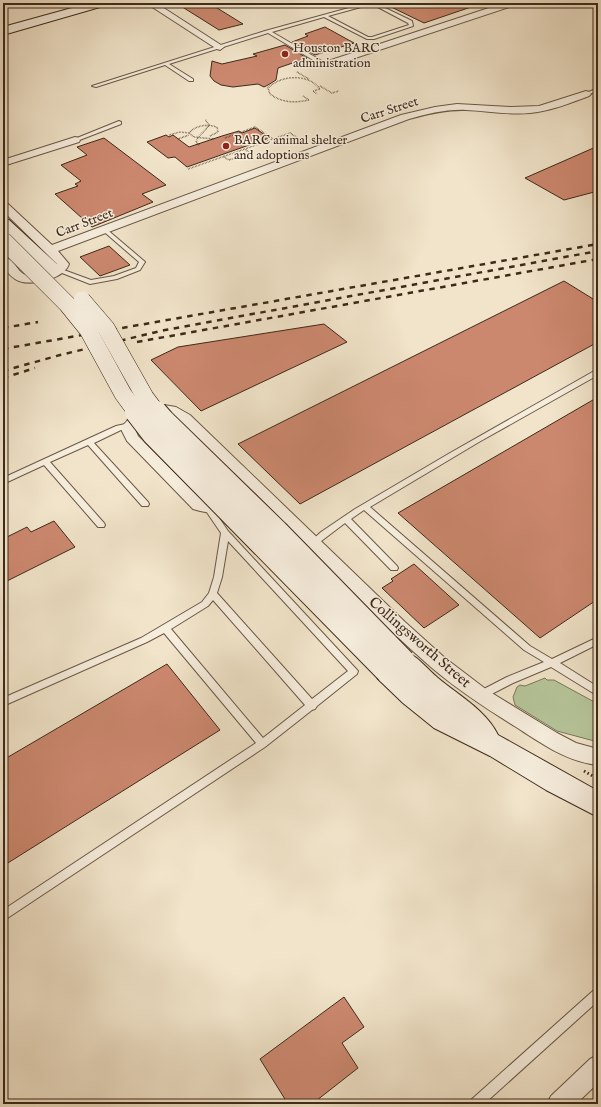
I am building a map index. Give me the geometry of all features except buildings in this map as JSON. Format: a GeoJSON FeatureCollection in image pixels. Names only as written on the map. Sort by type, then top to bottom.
{"type":"FeatureCollection","features":[{"type":"Feature","properties":{"kind":"main road"},"geometry":{"type":"LineString","coordinates":[[3,31],[103,3]]}},
{"type":"Feature","properties":{"kind":"main road","name":"Collingsworth Street"},"geometry":{"type":"LineString","coordinates":[[3,223],[65,282],[99,319],[106,328],[145,397],[163,420],[282,537],[395,666],[412,696],[443,720],[499,748],[555,782],[598,805]]}},
{"type":"Feature","properties":{"kind":"main road","name":"Collingsworth Street"},"geometry":{"type":"LineString","coordinates":[[3,240],[67,304],[88,330],[123,394],[153,434],[395,666]]}},
{"type":"Feature","properties":{"kind":"street"},"geometry":{"type":"LineString","coordinates":[[150,3],[220,47]]}},
{"type":"Feature","properties":{"kind":"street"},"geometry":{"type":"LineString","coordinates":[[325,64],[512,3]]}},
{"type":"Feature","properties":{"kind":"street","name":"Carr Street"},"geometry":{"type":"LineString","coordinates":[[50,250],[404,117],[434,110],[465,108],[510,111],[538,109],[560,104],[586,94]]}},
{"type":"Feature","properties":{"kind":"street"},"geometry":{"type":"LineString","coordinates":[[3,163],[76,140]]}},
{"type":"Feature","properties":{"kind":"street"},"geometry":{"type":"LineString","coordinates":[[3,205],[63,264],[59,270],[36,280],[29,281],[19,276],[3,260]]}},
{"type":"Feature","properties":{"kind":"street","name":"Collingsworth Street"},"geometry":{"type":"LineString","coordinates":[[130,425],[160,411],[171,409],[179,412],[427,653],[457,678],[481,695],[561,744],[589,756],[598,758]]}},
{"type":"Feature","properties":{"kind":"street"},"geometry":{"type":"LineString","coordinates":[[130,425],[128,429],[132,438],[194,502],[202,507],[208,508],[252,502],[264,495]]}},
{"type":"Feature","properties":{"kind":"street"},"geometry":{"type":"LineString","coordinates":[[560,1104],[597,1071]]}},
{"type":"Feature","properties":{"kind":"lane"},"geometry":{"type":"LineString","coordinates":[[94,86],[268,32],[325,16],[372,3],[410,22],[411,26],[372,38],[367,38],[325,16]]}},
{"type":"Feature","properties":{"kind":"lane"},"geometry":{"type":"LineString","coordinates":[[268,32],[325,64]]}},
{"type":"Feature","properties":{"kind":"lane"},"geometry":{"type":"LineString","coordinates":[[166,64],[191,80]]}},
{"type":"Feature","properties":{"kind":"lane"},"geometry":{"type":"LineString","coordinates":[[586,94],[598,89]]}},
{"type":"Feature","properties":{"kind":"lane"},"geometry":{"type":"LineString","coordinates":[[76,140],[119,123]]}},
{"type":"Feature","properties":{"kind":"lane"},"geometry":{"type":"LineString","coordinates":[[59,270],[90,282],[114,278],[138,269],[142,262],[104,230]]}},
{"type":"Feature","properties":{"kind":"lane"},"geometry":{"type":"LineString","coordinates":[[313,543],[324,533],[365,507],[598,372]]}},
{"type":"Feature","properties":{"kind":"lane"},"geometry":{"type":"LineString","coordinates":[[3,482],[119,428],[130,425]]}},
{"type":"Feature","properties":{"kind":"lane"},"geometry":{"type":"LineString","coordinates":[[89,442],[145,504]]}},
{"type":"Feature","properties":{"kind":"lane"},"geometry":{"type":"LineString","coordinates":[[46,462],[101,525]]}},
{"type":"Feature","properties":{"kind":"lane"},"geometry":{"type":"LineString","coordinates":[[365,507],[527,648],[598,692]]}},
{"type":"Feature","properties":{"kind":"lane"},"geometry":{"type":"LineString","coordinates":[[3,916],[262,744],[312,706],[354,671],[225,533],[208,508]]}},
{"type":"Feature","properties":{"kind":"lane"},"geometry":{"type":"LineString","coordinates":[[346,519],[394,568]]}},
{"type":"Feature","properties":{"kind":"lane"},"geometry":{"type":"LineString","coordinates":[[3,702],[144,640],[206,604],[213,594],[218,577],[225,533]]}},
{"type":"Feature","properties":{"kind":"lane"},"geometry":{"type":"LineString","coordinates":[[213,594],[312,706]]}},
{"type":"Feature","properties":{"kind":"lane"},"geometry":{"type":"LineString","coordinates":[[165,628],[262,744]]}},
{"type":"Feature","properties":{"kind":"lane"},"geometry":{"type":"LineString","coordinates":[[481,695],[510,680],[552,663],[598,640]]}},
{"type":"Feature","properties":{"kind":"lane"},"geometry":{"type":"LineString","coordinates":[[475,1104],[598,994]]}},
{"type":"Feature","properties":{"kind":"path"},"geometry":{"type":"LineString","coordinates":[[297,72],[313,82]]}},
{"type":"Feature","properties":{"kind":"path"},"geometry":{"type":"LineString","coordinates":[[303,96],[308,100],[291,102],[275,98],[268,90],[269,86],[273,83],[292,78],[316,83],[332,93],[339,91]]}},
{"type":"Feature","properties":{"kind":"path"},"geometry":{"type":"LineString","coordinates":[[273,83],[278,85]]}},
{"type":"Feature","properties":{"kind":"path"},"geometry":{"type":"LineString","coordinates":[[316,83],[320,89],[313,91],[317,94]]}},
{"type":"Feature","properties":{"kind":"path"},"geometry":{"type":"LineString","coordinates":[[205,119],[209,125]]}},
{"type":"Feature","properties":{"kind":"path"},"geometry":{"type":"LineString","coordinates":[[199,145],[196,142],[197,138],[209,125]]}},
{"type":"Feature","properties":{"kind":"path"},"geometry":{"type":"LineString","coordinates":[[170,136],[169,135],[180,132],[189,134],[197,138],[210,136],[216,133],[218,129],[215,126],[209,125],[197,127],[189,134],[178,139]]}},
{"type":"Feature","properties":{"kind":"path"},"geometry":{"type":"LineString","coordinates":[[225,138],[255,127],[273,139]]}},
{"type":"Feature","properties":{"kind":"path"},"geometry":{"type":"LineString","coordinates":[[188,169],[290,133],[309,144]]}},
{"type":"Feature","properties":{"kind":"path"},"geometry":{"type":"LineString","coordinates":[[210,136],[214,139]]}},
{"type":"Feature","properties":{"kind":"path"},"geometry":{"type":"LineString","coordinates":[[224,156],[229,160],[250,152],[244,149]]}},
{"type":"Feature","properties":{"kind":"path"},"geometry":{"type":"LineString","coordinates":[[238,152],[242,155]]}},
{"type":"Feature","properties":{"kind":"path"},"geometry":{"type":"LineString","coordinates":[[231,154],[236,157]]}},
{"type":"Feature","properties":{"kind":"green space"},"geometry":{"type":"Polygon","coordinates":[[[545,678],[547,680],[554,680],[598,704],[598,742],[557,731],[515,705],[513,697],[517,687],[520,685],[525,686],[545,678]]]}},
{"type":"Feature","properties":{"kind":"railway"},"geometry":{"type":"LineString","coordinates":[[3,349],[598,244]]}},
{"type":"Feature","properties":{"kind":"railway"},"geometry":{"type":"LineString","coordinates":[[3,371],[60,355],[165,330],[598,251]]}},
{"type":"Feature","properties":{"kind":"railway"},"geometry":{"type":"LineString","coordinates":[[137,342],[598,259]]}},
{"type":"Feature","properties":{"kind":"railway"},"geometry":{"type":"LineString","coordinates":[[3,328],[38,322]]}},
{"type":"Feature","properties":{"kind":"railway"},"geometry":{"type":"LineString","coordinates":[[3,378],[35,368]]}},
{"type":"Feature","properties":{"kind":"place","name":"Houston BARC administration"},"geometry":{"type":"Point","coordinates":[285,54]}},
{"type":"Feature","properties":{"kind":"place","name":"BARC animal shelter and adoptions"},"geometry":{"type":"Point","coordinates":[226,146]}}]}
